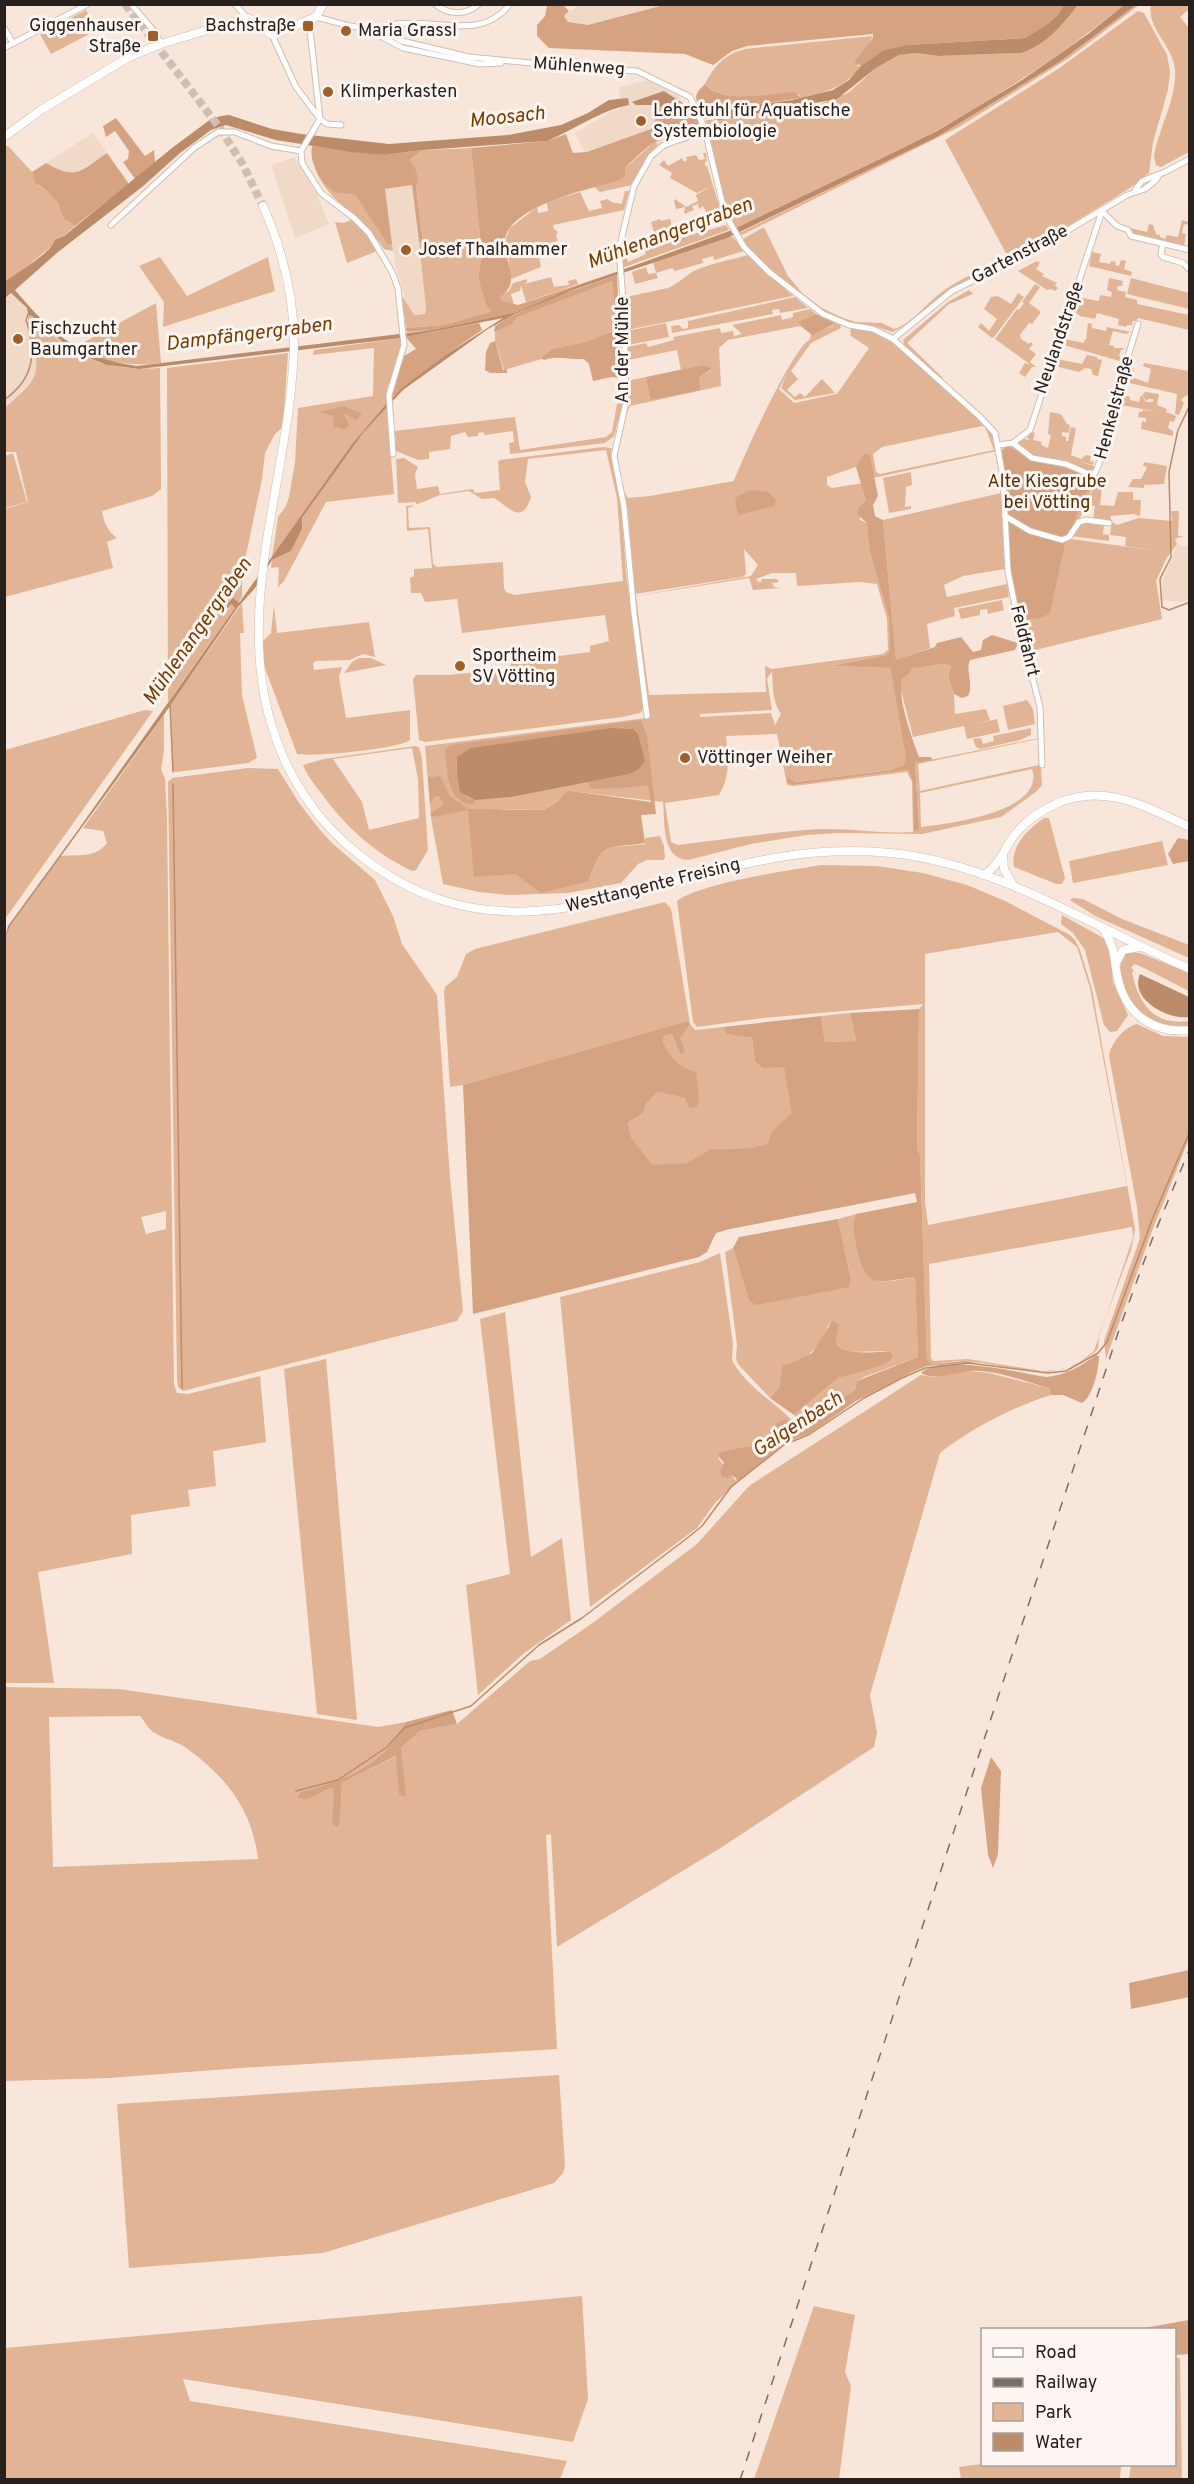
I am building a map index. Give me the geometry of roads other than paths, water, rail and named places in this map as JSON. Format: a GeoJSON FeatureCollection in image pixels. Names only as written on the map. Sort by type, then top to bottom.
{"type":"FeatureCollection","features":[{"type":"Feature","properties":{"kind":"main road"},"geometry":{"type":"LineString","coordinates":[[4,137],[41,110],[121,61],[161,44],[247,18],[255,21],[264,31],[272,35],[312,19],[321,11],[323,4]]}},
{"type":"Feature","properties":{"kind":"main road","name":"Westtangente Freising"},"geometry":{"type":"LineString","coordinates":[[263,206],[275,234],[288,283],[294,339],[287,428],[263,581],[260,632],[261,668],[269,719],[285,762],[306,798],[331,829],[368,862],[394,879],[444,900],[495,910],[531,912],[570,908],[630,896],[748,863],[819,852],[891,853],[935,860],[1014,886],[1190,969]]}},
{"type":"Feature","properties":{"kind":"main road"},"geometry":{"type":"LineString","coordinates":[[983,875],[996,866],[1018,831],[1038,814],[1068,799],[1088,795],[1114,796],[1190,827]]}},
{"type":"Feature","properties":{"kind":"main road"},"geometry":{"type":"LineString","coordinates":[[1003,853],[1004,870],[1014,886]]}},
{"type":"Feature","properties":{"kind":"main road"},"geometry":{"type":"LineString","coordinates":[[1103,929],[1113,947],[1120,988],[1128,1004],[1138,1016],[1159,1028],[1190,1030]]}},
{"type":"Feature","properties":{"kind":"main road"},"geometry":{"type":"LineString","coordinates":[[1117,963],[1123,950],[1140,947]]}},
{"type":"Feature","properties":{"kind":"street"},"geometry":{"type":"LineString","coordinates":[[4,48],[88,4]]}},
{"type":"Feature","properties":{"kind":"street"},"geometry":{"type":"LineString","coordinates":[[131,4],[154,31],[161,44]]}},
{"type":"Feature","properties":{"kind":"street"},"geometry":{"type":"LineString","coordinates":[[235,4],[247,18]]}},
{"type":"Feature","properties":{"kind":"street"},"geometry":{"type":"LineString","coordinates":[[435,4],[441,9],[459,13],[470,11],[479,4]]}},
{"type":"Feature","properties":{"kind":"street"},"geometry":{"type":"LineString","coordinates":[[393,454],[389,395],[404,345],[398,288],[383,256],[364,228],[321,193],[302,163],[302,149],[320,121],[312,19],[368,29],[380,29],[397,24],[447,27],[481,24],[497,18],[510,4]]}},
{"type":"Feature","properties":{"kind":"street"},"geometry":{"type":"LineString","coordinates":[[4,28],[13,43]]}},
{"type":"Feature","properties":{"kind":"street","name":"Mühlenweg"},"geometry":{"type":"LineString","coordinates":[[368,29],[404,48],[480,64],[505,62]]}},
{"type":"Feature","properties":{"kind":"street","name":"Mühlenweg"},"geometry":{"type":"LineString","coordinates":[[380,29],[402,40],[469,57],[505,62],[637,71],[690,97],[703,122],[720,200],[732,226]]}},
{"type":"Feature","properties":{"kind":"street"},"geometry":{"type":"LineString","coordinates":[[272,35],[296,87],[320,121],[341,125]]}},
{"type":"Feature","properties":{"kind":"street","name":"An der Mühle"},"geometry":{"type":"LineString","coordinates":[[647,716],[624,507],[614,456],[626,402],[619,249],[634,186],[644,166],[661,146],[705,131]]}},
{"type":"Feature","properties":{"kind":"street"},"geometry":{"type":"LineString","coordinates":[[111,225],[194,148],[218,132],[235,132],[271,146],[302,149]]}},
{"type":"Feature","properties":{"kind":"street","name":"Gartenstraße"},"geometry":{"type":"LineString","coordinates":[[893,339],[952,291],[1033,251],[1135,190],[1145,189],[1159,175],[1190,159]]}},
{"type":"Feature","properties":{"kind":"street"},"geometry":{"type":"LineString","coordinates":[[1102,211],[1117,226],[1128,230],[1131,236],[1190,250]]}},
{"type":"Feature","properties":{"kind":"street","name":"Neulandstraße"},"geometry":{"type":"LineString","coordinates":[[1013,443],[1025,435],[1031,427],[1102,211]]}},
{"type":"Feature","properties":{"kind":"street","name":"Feldfahrt"},"geometry":{"type":"LineString","coordinates":[[732,226],[737,236],[765,268],[815,309],[840,322],[873,329],[893,339],[992,428],[998,446],[1007,559],[1012,592],[1040,707],[1042,765]]}},
{"type":"Feature","properties":{"kind":"street"},"geometry":{"type":"LineString","coordinates":[[1163,243],[1161,254],[1163,257],[1183,263],[1190,270]]}},
{"type":"Feature","properties":{"kind":"street","name":"Henkelstraße"},"geometry":{"type":"LineString","coordinates":[[1013,443],[1032,458],[1066,464],[1090,475],[1095,473],[1105,449],[1123,372],[1138,324]]}},
{"type":"Feature","properties":{"kind":"street"},"geometry":{"type":"LineString","coordinates":[[998,446],[1013,443]]}},
{"type":"Feature","properties":{"kind":"street"},"geometry":{"type":"LineString","coordinates":[[1005,516],[1030,531],[1062,540],[1069,537],[1079,522],[1086,520],[1109,523]]}},
{"type":"Feature","properties":{"kind":"water"},"geometry":{"type":"Polygon","coordinates":[[[1064,5],[1078,5],[1053,34],[1038,45],[1021,53],[899,55],[876,68],[837,99],[721,120],[678,116],[657,105],[636,105],[632,102],[664,91],[684,104],[720,108],[792,100],[833,90],[849,80],[861,66],[883,51],[907,45],[1025,38],[1049,23],[1064,5]]]}},
{"type":"Feature","properties":{"kind":"water"},"geometry":{"type":"Polygon","coordinates":[[[1124,5],[1136,5],[1058,63],[935,138],[727,238],[575,289],[515,314],[488,329],[403,390],[363,433],[302,518],[302,529],[291,551],[272,560],[255,588],[238,607],[163,716],[10,926],[5,938],[8,926],[235,608],[231,604],[225,612],[228,603],[233,598],[239,603],[352,444],[402,388],[447,354],[503,318],[401,338],[139,369],[107,365],[74,352],[28,315],[27,308],[11,293],[5,298],[4,280],[6,281],[41,256],[55,240],[64,236],[172,148],[211,119],[221,116],[229,115],[272,129],[301,134],[389,144],[508,135],[561,125],[588,113],[609,100],[628,98],[629,105],[597,116],[547,141],[385,155],[276,140],[226,125],[211,130],[180,153],[142,187],[58,252],[15,290],[68,342],[99,357],[137,366],[432,330],[517,312],[575,287],[732,230],[937,131],[1022,80],[1088,34],[1124,5]]]}},
{"type":"Feature","properties":{"kind":"water","name":"Vöttinger Weiher"},"geometry":{"type":"Polygon","coordinates":[[[610,728],[633,729],[638,734],[645,761],[639,769],[629,774],[511,797],[475,800],[460,792],[457,757],[471,748],[610,728]]]}},
{"type":"Feature","properties":{"kind":"water"},"geometry":{"type":"Polygon","coordinates":[[[1140,974],[1189,997],[1189,1017],[1162,1012],[1145,1000],[1138,983],[1140,974]]]}},
{"type":"Feature","properties":{"kind":"waterway"},"geometry":{"type":"LineString","coordinates":[[4,400],[22,383],[30,364],[32,354],[26,320],[28,314]]}},
{"type":"Feature","properties":{"kind":"waterway","name":"Galgenbach"},"geometry":{"type":"LineString","coordinates":[[1190,405],[1178,430],[1169,472],[1171,557],[1160,579],[1162,607],[1169,610],[1190,602]]}},
{"type":"Feature","properties":{"kind":"waterway","name":"Mühlenangergraben"},"geometry":{"type":"LineString","coordinates":[[170,704],[173,772]]}},
{"type":"Feature","properties":{"kind":"waterway"},"geometry":{"type":"LineString","coordinates":[[173,784],[182,1388]]}},
{"type":"Feature","properties":{"kind":"waterway","name":"Galgenbach"},"geometry":{"type":"LineString","coordinates":[[296,1791],[338,1780],[387,1747],[404,1728],[471,1706],[539,1645],[582,1618],[702,1526],[731,1487],[784,1445],[810,1434],[864,1398],[925,1368],[969,1363],[1048,1373],[1066,1371],[1098,1353],[1107,1342],[1152,1220],[1190,1131]]}},
{"type":"Feature","properties":{"kind":"tunnel"},"geometry":{"type":"LineString","coordinates":[[125,4],[219,127],[242,163],[263,206]]}},
{"type":"Feature","properties":{"kind":"railway"},"geometry":{"type":"LineString","coordinates":[[740,2480],[1120,1327],[1153,1237],[1190,1148]]}},
{"type":"Feature","properties":{"kind":"place","name":"Bachstraße"},"geometry":{"type":"Point","coordinates":[308,26]}},
{"type":"Feature","properties":{"kind":"place","name":"Maria Grassl"},"geometry":{"type":"Point","coordinates":[346,31]}},
{"type":"Feature","properties":{"kind":"place","name":"Giggenhauser Straße"},"geometry":{"type":"Point","coordinates":[153,36]}},
{"type":"Feature","properties":{"kind":"place","name":"Klimperkasten"},"geometry":{"type":"Point","coordinates":[328,92]}},
{"type":"Feature","properties":{"kind":"place","name":"Lehrstuhl für Aquatische Systembiologie"},"geometry":{"type":"Point","coordinates":[641,121]}},
{"type":"Feature","properties":{"kind":"place","name":"Josef Thalhammer"},"geometry":{"type":"Point","coordinates":[406,250]}},
{"type":"Feature","properties":{"kind":"place","name":"Fischzucht Baumgartner"},"geometry":{"type":"Point","coordinates":[18,339]}},
{"type":"Feature","properties":{"kind":"place","name":"Sportheim SV Vötting"},"geometry":{"type":"Point","coordinates":[460,666]}},
{"type":"Feature","properties":{"kind":"place","name":"Vöttinger Weiher"},"geometry":{"type":"Point","coordinates":[685,758]}},
{"type":"Feature","properties":{"kind":"water label","name":"Moosach"},"geometry":{"type":"Point","coordinates":[507,118]}},
{"type":"Feature","properties":{"kind":"water label","name":"Dampfängergraben"},"geometry":{"type":"Point","coordinates":[249,335]}},
{"type":"Feature","properties":{"kind":"park label","name":"Alte Kiesgrube bei Vötting"},"geometry":{"type":"Point","coordinates":[1047,492]}}]}
